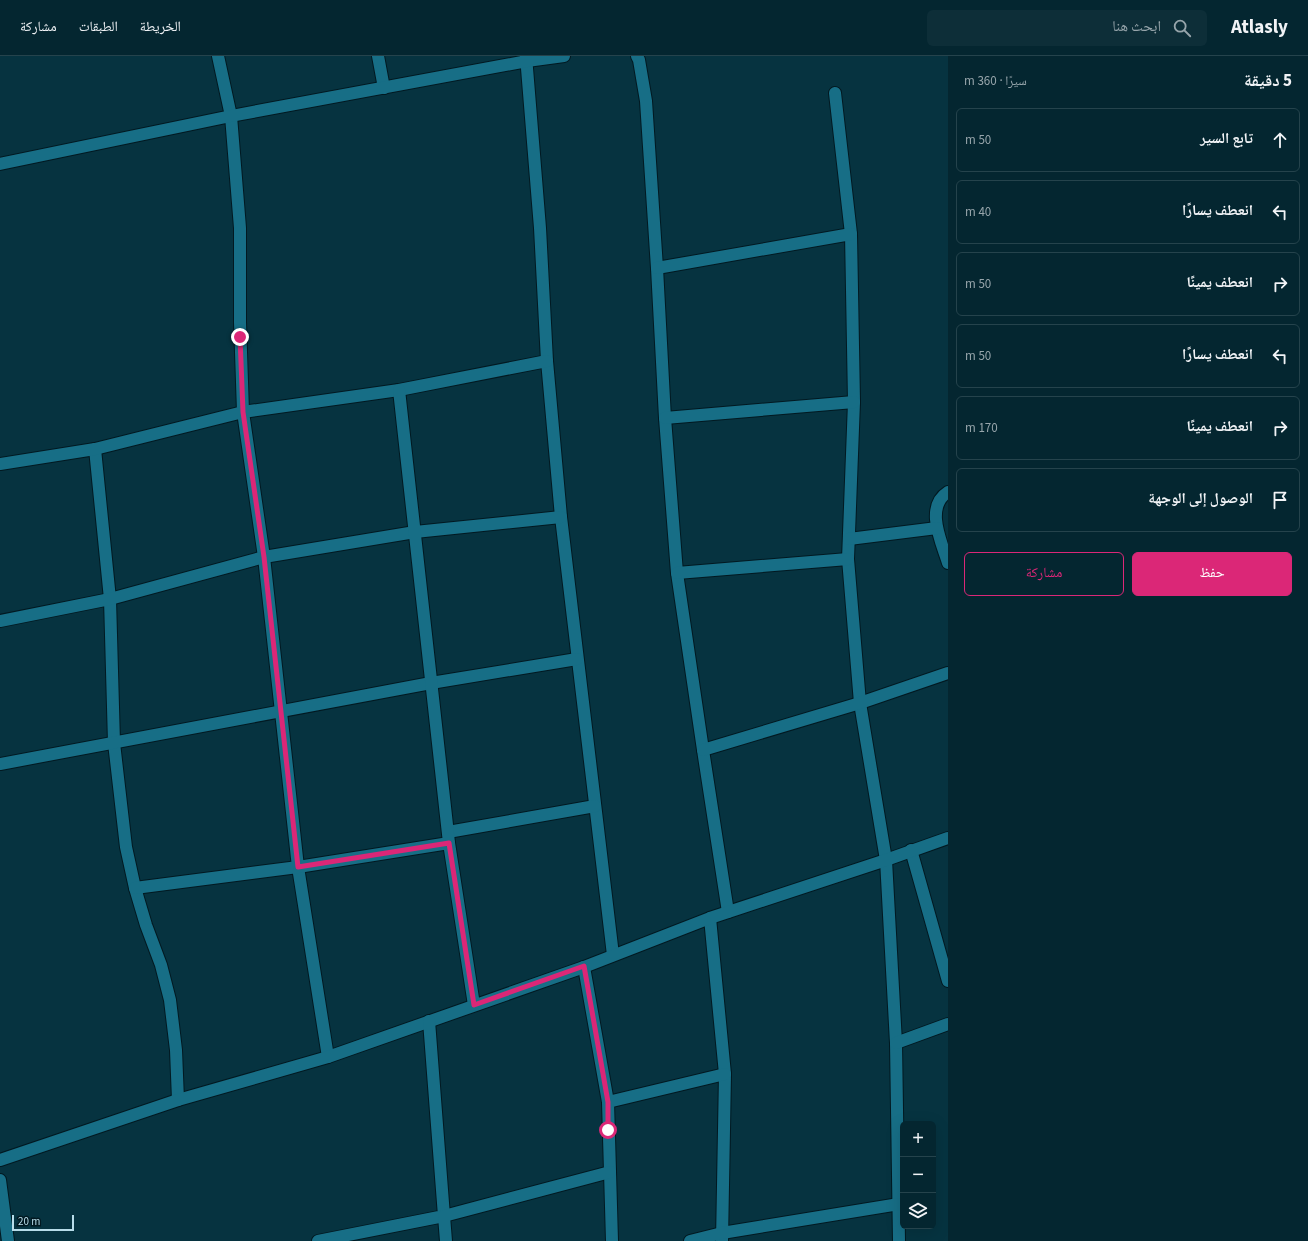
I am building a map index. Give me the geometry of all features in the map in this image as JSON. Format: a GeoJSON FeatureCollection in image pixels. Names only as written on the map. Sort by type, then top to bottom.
{"type":"FeatureCollection","features":[{"type":"Feature","properties":{"kind":"street"},"geometry":{"type":"LineString","coordinates":[[218,56],[231,116],[240,228],[240,322],[243,412],[264,557],[298,867],[328,1057]]}},
{"type":"Feature","properties":{"kind":"street"},"geometry":{"type":"LineString","coordinates":[[378,56],[384,88]]}},
{"type":"Feature","properties":{"kind":"street"},"geometry":{"type":"LineString","coordinates":[[0,164],[231,116],[384,88],[527,59],[564,56]]}},
{"type":"Feature","properties":{"kind":"street"},"geometry":{"type":"LineString","coordinates":[[637,56],[640,60],[646,101],[665,418],[677,573],[728,912]]}},
{"type":"Feature","properties":{"kind":"street"},"geometry":{"type":"LineString","coordinates":[[527,59],[540,228],[547,361],[561,517],[594,806],[613,955]]}},
{"type":"Feature","properties":{"kind":"street"},"geometry":{"type":"LineString","coordinates":[[835,93],[851,234],[854,402],[848,559],[860,703],[886,860],[896,1043],[899,1241]]}},
{"type":"Feature","properties":{"kind":"street"},"geometry":{"type":"LineString","coordinates":[[657,268],[851,234]]}},
{"type":"Feature","properties":{"kind":"street"},"geometry":{"type":"LineString","coordinates":[[0,464],[95,449],[243,412],[399,390],[547,361]]}},
{"type":"Feature","properties":{"kind":"street"},"geometry":{"type":"LineString","coordinates":[[399,390],[448,837],[474,1005]]}},
{"type":"Feature","properties":{"kind":"street"},"geometry":{"type":"LineString","coordinates":[[665,418],[854,402]]}},
{"type":"Feature","properties":{"kind":"street"},"geometry":{"type":"LineString","coordinates":[[95,449],[110,600],[114,743],[126,847],[135,888],[146,925],[161,966],[170,1000],[176,1050],[178,1100]]}},
{"type":"Feature","properties":{"kind":"street"},"geometry":{"type":"LineString","coordinates":[[948,492],[938,504],[935,515],[937,528],[948,563]]}},
{"type":"Feature","properties":{"kind":"street"},"geometry":{"type":"LineString","coordinates":[[0,621],[110,600],[264,557],[415,532],[561,517]]}},
{"type":"Feature","properties":{"kind":"street"},"geometry":{"type":"LineString","coordinates":[[849,539],[937,528]]}},
{"type":"Feature","properties":{"kind":"street"},"geometry":{"type":"LineString","coordinates":[[677,573],[848,559]]}},
{"type":"Feature","properties":{"kind":"street"},"geometry":{"type":"LineString","coordinates":[[0,764],[431,683],[577,659]]}},
{"type":"Feature","properties":{"kind":"street"},"geometry":{"type":"LineString","coordinates":[[703,750],[860,703],[948,673]]}},
{"type":"Feature","properties":{"kind":"street"},"geometry":{"type":"LineString","coordinates":[[135,888],[298,867],[594,806]]}},
{"type":"Feature","properties":{"kind":"street"},"geometry":{"type":"LineString","coordinates":[[0,1160],[178,1100],[328,1057],[584,966],[710,918],[948,838]]}},
{"type":"Feature","properties":{"kind":"street"},"geometry":{"type":"LineString","coordinates":[[911,850],[948,981]]}},
{"type":"Feature","properties":{"kind":"street"},"geometry":{"type":"LineString","coordinates":[[710,918],[725,1074],[722,1237]]}},
{"type":"Feature","properties":{"kind":"street"},"geometry":{"type":"LineString","coordinates":[[584,966],[608,1102],[612,1241]]}},
{"type":"Feature","properties":{"kind":"street"},"geometry":{"type":"LineString","coordinates":[[429,1022],[446,1241]]}},
{"type":"Feature","properties":{"kind":"street"},"geometry":{"type":"LineString","coordinates":[[896,1043],[948,1024]]}},
{"type":"Feature","properties":{"kind":"street"},"geometry":{"type":"LineString","coordinates":[[608,1102],[725,1074]]}},
{"type":"Feature","properties":{"kind":"street"},"geometry":{"type":"LineString","coordinates":[[318,1241],[444,1216],[610,1172]]}},
{"type":"Feature","properties":{"kind":"street"},"geometry":{"type":"LineString","coordinates":[[0,1180],[8,1241]]}},
{"type":"Feature","properties":{"kind":"street"},"geometry":{"type":"LineString","coordinates":[[690,1241],[722,1237],[899,1204]]}},
{"type":"Feature","properties":{"kind":"route"},"geometry":{"type":"LineString","coordinates":[[240,337],[243,412],[264,557],[298,867],[449,843],[474,1005],[584,966],[608,1102],[608,1130]]}}]}
